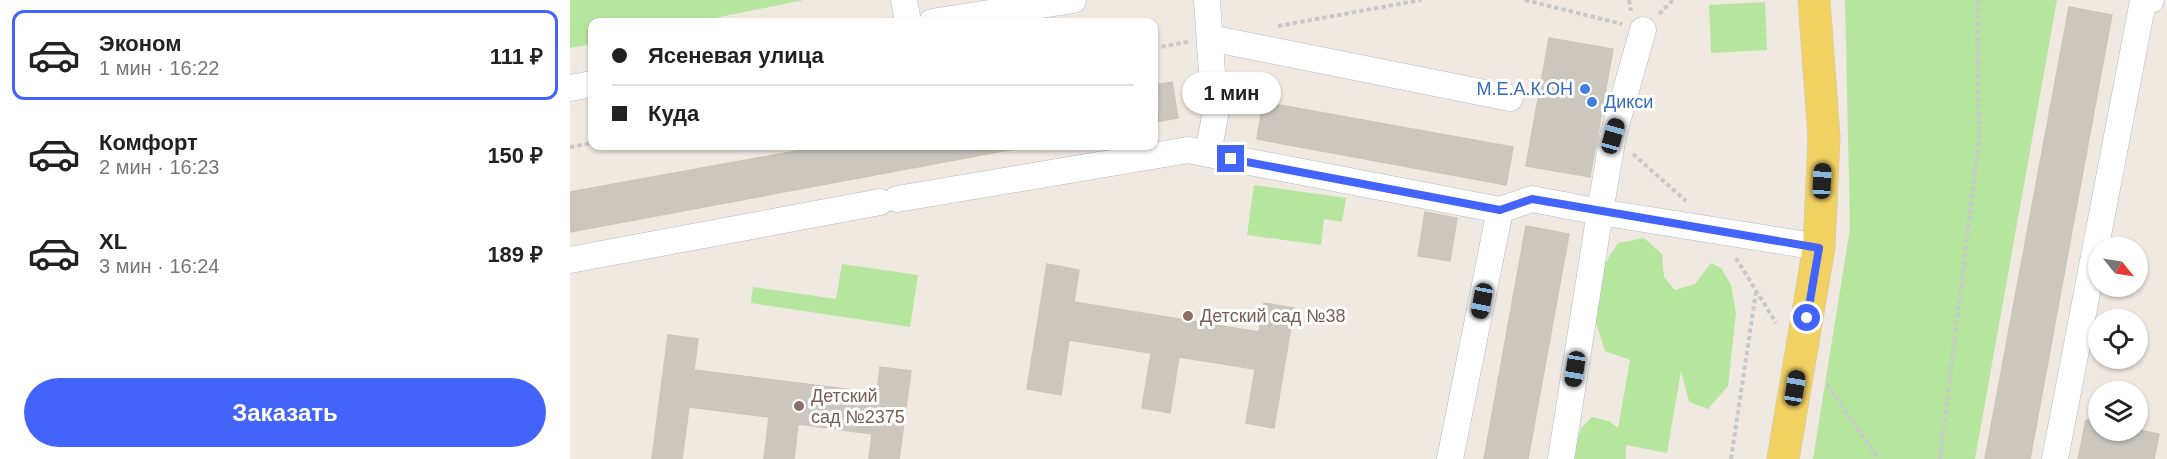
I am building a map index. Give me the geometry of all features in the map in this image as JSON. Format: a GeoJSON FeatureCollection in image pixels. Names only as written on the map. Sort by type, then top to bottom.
{"type":"FeatureCollection","features":[{"type":"Feature","properties":{"kind":"main road"},"geometry":{"type":"LineString","coordinates":[[1783,459],[1819,248],[1824,137],[1814,0]]}},
{"type":"Feature","properties":{"kind":"street"},"geometry":{"type":"LineString","coordinates":[[904,0],[907,18]]}},
{"type":"Feature","properties":{"kind":"street"},"geometry":{"type":"LineString","coordinates":[[958,18],[1073,0]]}},
{"type":"Feature","properties":{"kind":"street"},"geometry":{"type":"LineString","coordinates":[[1207,0],[1215,116],[1209,154]]}},
{"type":"Feature","properties":{"kind":"street"},"geometry":{"type":"LineString","coordinates":[[2055,459],[2143,1],[2151,0]]}},
{"type":"Feature","properties":{"kind":"street"},"geometry":{"type":"LineString","coordinates":[[1561,459],[1600,212],[1633,27]]}},
{"type":"Feature","properties":{"kind":"street"},"geometry":{"type":"LineString","coordinates":[[1210,38],[1510,98]]}},
{"type":"Feature","properties":{"kind":"street"},"geometry":{"type":"LineString","coordinates":[[570,88],[588,85]]}},
{"type":"Feature","properties":{"kind":"street"},"geometry":{"type":"LineString","coordinates":[[570,260],[888,200],[1188,150],[1500,210],[1532,199],[1819,248]]}},
{"type":"Feature","properties":{"kind":"street"},"geometry":{"type":"LineString","coordinates":[[1450,459],[1500,210]]}},
{"type":"Feature","properties":{"kind":"path"},"geometry":{"type":"LineString","coordinates":[[1269,28],[1421,0]]}},
{"type":"Feature","properties":{"kind":"path"},"geometry":{"type":"LineString","coordinates":[[1525,0],[1633,27]]}},
{"type":"Feature","properties":{"kind":"path"},"geometry":{"type":"LineString","coordinates":[[1941,459],[1979,140],[1977,0]]}},
{"type":"Feature","properties":{"kind":"path"},"geometry":{"type":"LineString","coordinates":[[1158,47],[1210,38]]}},
{"type":"Feature","properties":{"kind":"path"},"geometry":{"type":"LineString","coordinates":[[570,147],[588,144]]}},
{"type":"Feature","properties":{"kind":"path"},"geometry":{"type":"LineString","coordinates":[[1731,459],[1756,291]]}},
{"type":"Feature","properties":{"kind":"path"},"geometry":{"type":"LineString","coordinates":[[1827,385],[1879,459]]}},
{"type":"Feature","properties":{"kind":"green space"},"geometry":{"type":"Polygon","coordinates":[[[570,0],[804,0],[715,18],[588,18],[588,45],[570,48],[570,0]]]}},
{"type":"Feature","properties":{"kind":"green space"},"geometry":{"type":"Polygon","coordinates":[[[1845,0],[2057,0],[1975,459],[1813,459],[1850,228],[1845,0]]]}},
{"type":"Feature","properties":{"kind":"green space"},"geometry":{"type":"Polygon","coordinates":[[[1765,2],[1767,50],[1711,53],[1709,5],[1765,2]]]}},
{"type":"Feature","properties":{"kind":"green space"},"geometry":{"type":"Polygon","coordinates":[[[1254,185],[1346,198],[1342,222],[1324,219],[1321,245],[1247,235],[1254,185]]]}},
{"type":"Feature","properties":{"kind":"green space"},"geometry":{"type":"Polygon","coordinates":[[[1644,238],[1662,254],[1664,277],[1675,290],[1695,284],[1711,263],[1721,268],[1731,285],[1736,313],[1728,386],[1708,409],[1689,402],[1681,371],[1667,453],[1626,445],[1626,459],[1572,459],[1581,428],[1592,417],[1609,421],[1618,428],[1630,360],[1605,351],[1593,313],[1604,265],[1618,243],[1644,238]]]}},
{"type":"Feature","properties":{"kind":"green space"},"geometry":{"type":"Polygon","coordinates":[[[842,264],[918,275],[910,327],[751,303],[753,287],[836,299],[842,264]]]}},
{"type":"Feature","properties":{"kind":"building"},"geometry":{"type":"Polygon","coordinates":[[[2069,7],[2112,15],[2030,459],[1985,459],[2069,7]]]}},
{"type":"Feature","properties":{"kind":"building"},"geometry":{"type":"Polygon","coordinates":[[[1549,38],[1613,49],[1590,177],[1526,166],[1549,38]]]}},
{"type":"Feature","properties":{"kind":"building"},"geometry":{"type":"Polygon","coordinates":[[[1172,82],[1178,118],[1158,121],[1158,84],[1172,82]]]}},
{"type":"Feature","properties":{"kind":"building"},"geometry":{"type":"Polygon","coordinates":[[[1263,102],[1513,147],[1506,185],[1257,139],[1263,102]]]}},
{"type":"Feature","properties":{"kind":"building"},"geometry":{"type":"Polygon","coordinates":[[[802,150],[1009,150],[570,232],[570,192],[802,150]]]}},
{"type":"Feature","properties":{"kind":"building"},"geometry":{"type":"Polygon","coordinates":[[[1425,212],[1457,218],[1450,261],[1418,256],[1425,212]]]}},
{"type":"Feature","properties":{"kind":"building"},"geometry":{"type":"Polygon","coordinates":[[[1526,226],[1569,234],[1528,459],[1484,459],[1526,226]]]}},
{"type":"Feature","properties":{"kind":"building"},"geometry":{"type":"Polygon","coordinates":[[[1047,264],[1079,270],[1074,302],[1259,332],[1264,303],[1294,308],[1274,428],[1246,423],[1255,369],[1179,357],[1170,413],[1142,408],[1151,353],[1069,340],[1061,395],[1027,389],[1047,264]]]}},
{"type":"Feature","properties":{"kind":"building"},"geometry":{"type":"Polygon","coordinates":[[[668,335],[698,339],[694,370],[877,393],[880,367],[911,371],[899,459],[869,459],[872,434],[798,424],[794,459],[764,459],[769,417],[689,407],[682,459],[652,459],[668,335]]]}},
{"type":"Feature","properties":{"kind":"building"},"geometry":{"type":"Polygon","coordinates":[[[2086,420],[2088,420],[2088,441],[2148,441],[2148,432],[2159,434],[2154,459],[2078,459],[2086,420]]]}},
{"type":"Feature","properties":{"kind":"place","name":"М.Е.А.К.ОН"},"geometry":{"type":"Point","coordinates":[1585,89]}},
{"type":"Feature","properties":{"kind":"place","name":"Дикси"},"geometry":{"type":"Point","coordinates":[1592,102]}},
{"type":"Feature","properties":{"kind":"place","name":"Детский сад №38"},"geometry":{"type":"Point","coordinates":[1188,316]}},
{"type":"Feature","properties":{"kind":"place","name":"Детский сад №2375"},"geometry":{"type":"Point","coordinates":[799,406]}},
{"type":"Feature","properties":{"kind":"route"},"geometry":{"type":"LineString","coordinates":[[1231,159],[1500,210],[1532,199],[1819,248],[1807,318]]}}]}
